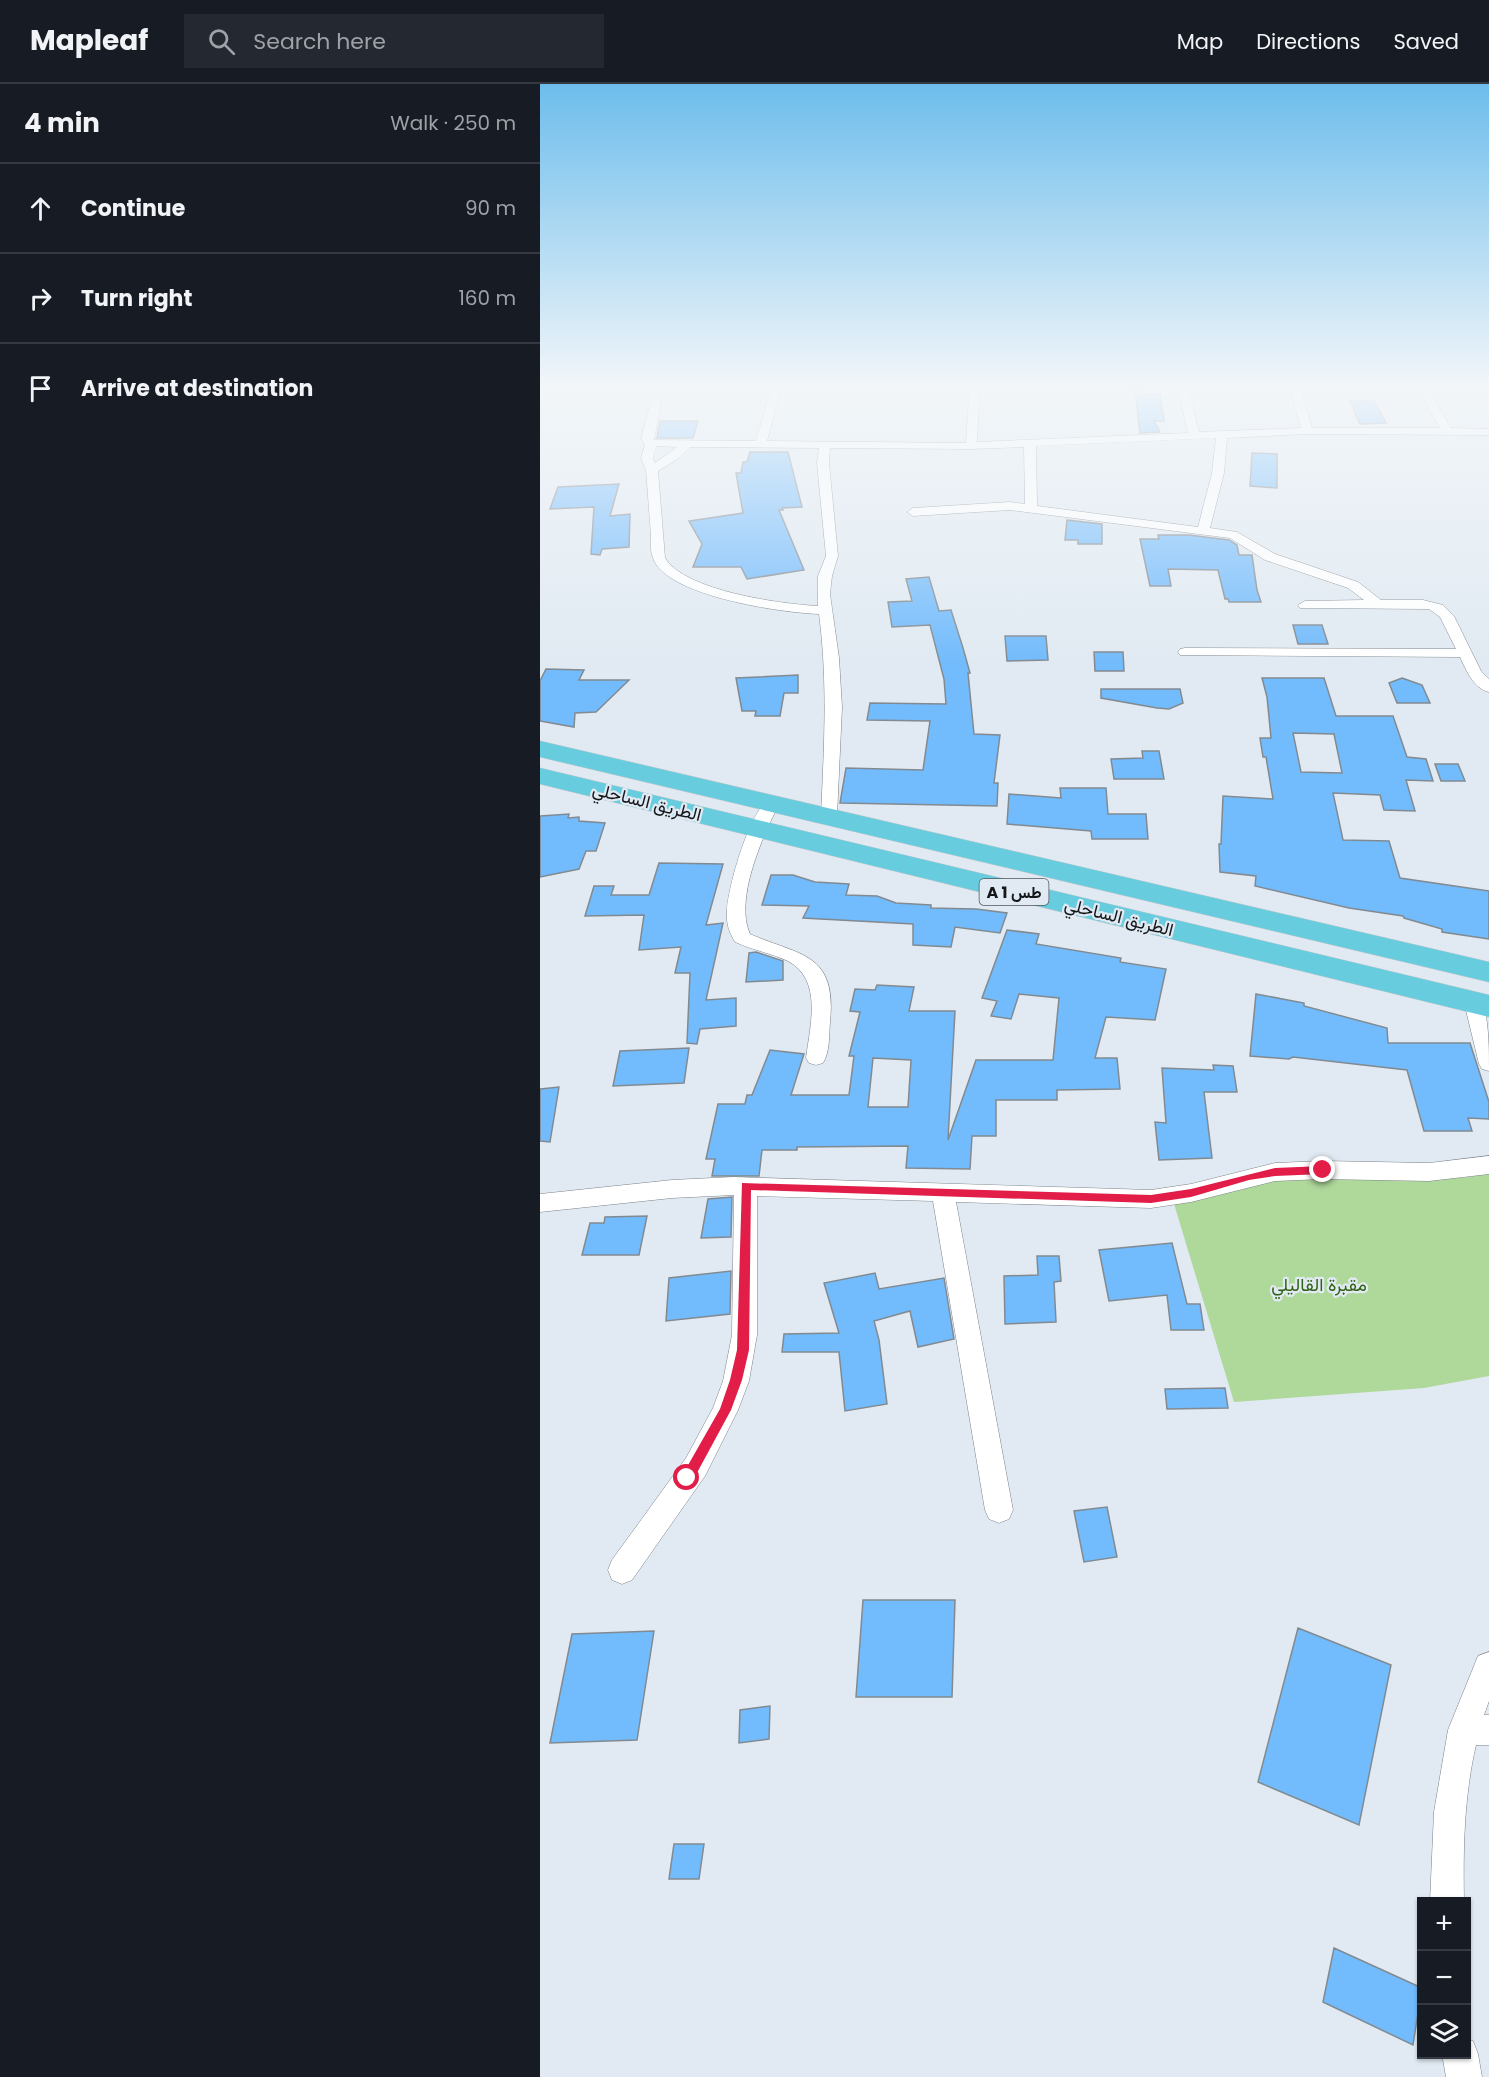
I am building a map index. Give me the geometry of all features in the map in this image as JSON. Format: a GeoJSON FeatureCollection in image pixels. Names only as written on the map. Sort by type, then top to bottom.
{"type":"FeatureCollection","features":[{"type":"Feature","properties":{"kind":"highway","name":"الطريق الساحلي"},"geometry":{"type":"LineString","coordinates":[[540,749],[1489,972]]}},
{"type":"Feature","properties":{"kind":"highway","name":"الطريق الساحلي"},"geometry":{"type":"LineString","coordinates":[[540,776],[1482,1004]]}},
{"type":"Feature","properties":{"kind":"street"},"geometry":{"type":"LineString","coordinates":[[653,478],[658,558],[666,570],[698,586],[741,600],[795,609],[826,610]]}},
{"type":"Feature","properties":{"kind":"street"},"geometry":{"type":"LineString","coordinates":[[825,478],[832,541],[832,556],[823,586],[832,658],[834,707],[829,816]]}},
{"type":"Feature","properties":{"kind":"street"},"geometry":{"type":"LineString","coordinates":[[1031,478],[1031,508]]}},
{"type":"Feature","properties":{"kind":"street"},"geometry":{"type":"LineString","coordinates":[[1203,531],[1217,478]]}},
{"type":"Feature","properties":{"kind":"street"},"geometry":{"type":"LineString","coordinates":[[913,512],[991,506],[1031,508],[1238,536],[1264,554],[1353,585],[1377,604]]}},
{"type":"Feature","properties":{"kind":"street"},"geometry":{"type":"LineString","coordinates":[[1305,605],[1431,605],[1442,609],[1474,673],[1489,688]]}},
{"type":"Feature","properties":{"kind":"street"},"geometry":{"type":"LineString","coordinates":[[1185,652],[1464,653]]}},
{"type":"Feature","properties":{"kind":"street"},"geometry":{"type":"LineString","coordinates":[[771,804],[757,829],[741,877],[735,926],[742,938],[797,958],[814,969],[820,986],[821,999],[816,1058]]}},
{"type":"Feature","properties":{"kind":"street"},"geometry":{"type":"LineString","coordinates":[[1482,1004],[1489,1064]]}},
{"type":"Feature","properties":{"kind":"street"},"geometry":{"type":"LineString","coordinates":[[540,1203],[672,1189],[746,1186],[1151,1199],[1191,1193],[1249,1176],[1275,1172],[1323,1170],[1429,1172],[1489,1165]]}},
{"type":"Feature","properties":{"kind":"street"},"geometry":{"type":"LineString","coordinates":[[622,1570],[656,1526],[687,1478],[725,1410],[736,1380],[743,1350],[745,1323],[746,1186]]}},
{"type":"Feature","properties":{"kind":"street"},"geometry":{"type":"LineString","coordinates":[[943,1194],[999,1510]]}},
{"type":"Feature","properties":{"kind":"street"},"geometry":{"type":"LineString","coordinates":[[1447,1897],[1446,1864],[1451,1808],[1476,1730],[1481,1681],[1489,1667]]}},
{"type":"Feature","properties":{"kind":"street"},"geometry":{"type":"LineString","coordinates":[[1462,2059],[1464,2077]]}},
{"type":"Feature","properties":{"kind":"green space","name":"مقبرة القاليلي"},"geometry":{"type":"Polygon","coordinates":[[[1489,1172],[1489,1376],[1424,1388],[1234,1402],[1174,1204],[1272,1177],[1438,1179],[1470,1177],[1489,1172]]]}},
{"type":"Feature","properties":{"kind":"building"},"geometry":{"type":"Polygon","coordinates":[[[737,478],[795,478],[802,507],[779,510],[804,570],[747,579],[741,567],[693,567],[702,544],[689,521],[743,513],[737,478]]]}},
{"type":"Feature","properties":{"kind":"building"},"geometry":{"type":"Polygon","coordinates":[[[1250,478],[1277,478],[1277,488],[1250,486],[1250,478]]]}},
{"type":"Feature","properties":{"kind":"building"},"geometry":{"type":"Polygon","coordinates":[[[619,484],[610,516],[630,514],[629,547],[602,549],[600,555],[591,554],[594,507],[550,509],[558,487],[619,484]]]}},
{"type":"Feature","properties":{"kind":"building"},"geometry":{"type":"Polygon","coordinates":[[[1067,520],[1102,524],[1102,544],[1078,544],[1078,540],[1065,540],[1067,520]]]}},
{"type":"Feature","properties":{"kind":"building"},"geometry":{"type":"Polygon","coordinates":[[[1158,535],[1189,535],[1229,540],[1237,545],[1239,555],[1252,555],[1261,602],[1229,602],[1225,599],[1218,570],[1168,569],[1171,586],[1150,586],[1140,539],[1159,539],[1158,535]]]}},
{"type":"Feature","properties":{"kind":"building"},"geometry":{"type":"Polygon","coordinates":[[[929,577],[939,611],[951,610],[963,648],[970,673],[968,673],[974,734],[1000,735],[994,783],[998,783],[997,806],[840,803],[846,768],[923,770],[930,721],[867,720],[870,703],[946,704],[944,679],[930,625],[892,627],[888,602],[912,601],[906,579],[929,577]]]}},
{"type":"Feature","properties":{"kind":"building"},"geometry":{"type":"Polygon","coordinates":[[[1293,625],[1322,625],[1328,644],[1298,644],[1293,625]]]}},
{"type":"Feature","properties":{"kind":"building"},"geometry":{"type":"Polygon","coordinates":[[[1005,636],[1046,636],[1048,660],[1007,661],[1005,636]]]}},
{"type":"Feature","properties":{"kind":"building"},"geometry":{"type":"Polygon","coordinates":[[[1094,652],[1123,652],[1124,671],[1095,671],[1094,652]]]}},
{"type":"Feature","properties":{"kind":"building"},"geometry":{"type":"Polygon","coordinates":[[[546,669],[584,670],[579,680],[629,680],[596,712],[575,713],[574,727],[540,721],[540,681],[546,669]]]}},
{"type":"Feature","properties":{"kind":"building"},"geometry":{"type":"Polygon","coordinates":[[[798,675],[798,693],[784,693],[780,716],[755,716],[756,711],[742,711],[736,678],[798,675]]]}},
{"type":"Feature","properties":{"kind":"building"},"geometry":{"type":"Polygon","coordinates":[[[1262,678],[1324,678],[1336,716],[1393,716],[1407,757],[1426,759],[1433,781],[1406,780],[1415,811],[1384,810],[1380,795],[1333,793],[1343,840],[1389,841],[1400,878],[1489,891],[1489,939],[1442,932],[1442,929],[1403,916],[1349,908],[1255,886],[1256,876],[1220,872],[1219,844],[1221,844],[1223,796],[1273,799],[1266,757],[1263,757],[1260,738],[1271,738],[1267,697],[1262,678]],[[1293,733],[1301,772],[1342,773],[1334,734],[1293,733]]]}},
{"type":"Feature","properties":{"kind":"building"},"geometry":{"type":"Polygon","coordinates":[[[1402,678],[1422,685],[1430,703],[1397,703],[1389,683],[1402,678]]]}},
{"type":"Feature","properties":{"kind":"building"},"geometry":{"type":"Polygon","coordinates":[[[1101,689],[1180,689],[1183,703],[1169,709],[1157,708],[1101,698],[1101,689]]]}},
{"type":"Feature","properties":{"kind":"building"},"geometry":{"type":"Polygon","coordinates":[[[1142,751],[1159,751],[1164,779],[1114,779],[1111,759],[1143,758],[1142,751]]]}},
{"type":"Feature","properties":{"kind":"building"},"geometry":{"type":"Polygon","coordinates":[[[1435,764],[1458,764],[1465,781],[1441,781],[1435,764]]]}},
{"type":"Feature","properties":{"kind":"building"},"geometry":{"type":"Polygon","coordinates":[[[1060,788],[1106,788],[1108,814],[1146,814],[1148,839],[1092,839],[1091,831],[1007,824],[1009,794],[1061,798],[1060,788]]]}},
{"type":"Feature","properties":{"kind":"building"},"geometry":{"type":"Polygon","coordinates":[[[569,814],[568,818],[579,817],[579,821],[605,823],[596,851],[586,851],[579,869],[540,877],[540,816],[569,814]]]}},
{"type":"Feature","properties":{"kind":"building"},"geometry":{"type":"Polygon","coordinates":[[[659,863],[723,864],[706,925],[723,923],[706,1000],[736,998],[736,1026],[700,1029],[697,1044],[687,1043],[690,973],[675,973],[681,947],[639,950],[644,915],[585,916],[594,886],[614,886],[611,895],[649,895],[659,863]]]}},
{"type":"Feature","properties":{"kind":"building"},"geometry":{"type":"Polygon","coordinates":[[[771,875],[793,875],[815,882],[849,884],[846,895],[877,896],[896,903],[931,905],[931,908],[976,909],[1007,913],[1000,933],[955,927],[951,947],[913,945],[913,924],[803,918],[809,906],[762,905],[771,875]]]}},
{"type":"Feature","properties":{"kind":"building"},"geometry":{"type":"Polygon","coordinates":[[[1007,930],[1039,934],[1036,944],[1121,958],[1120,962],[1166,969],[1155,1020],[1106,1017],[1095,1058],[1117,1058],[1120,1089],[1057,1090],[1057,1100],[996,1100],[996,1136],[972,1136],[970,1169],[906,1168],[908,1146],[797,1147],[797,1150],[762,1150],[759,1176],[712,1176],[715,1159],[706,1159],[718,1104],[745,1104],[747,1095],[752,1095],[770,1050],[804,1054],[791,1095],[849,1095],[854,1056],[849,1056],[860,1012],[850,1011],[855,989],[875,990],[877,985],[914,987],[909,1011],[955,1011],[948,1140],[976,1060],[1053,1060],[1059,998],[1019,994],[1011,1019],[991,1016],[997,1001],[982,998],[1007,930]],[[873,1058],[868,1107],[908,1107],[911,1060],[873,1058]]]}},
{"type":"Feature","properties":{"kind":"building"},"geometry":{"type":"Polygon","coordinates":[[[756,952],[783,961],[783,980],[746,982],[749,953],[756,952]]]}},
{"type":"Feature","properties":{"kind":"building"},"geometry":{"type":"Polygon","coordinates":[[[1256,994],[1304,1003],[1304,1006],[1387,1028],[1388,1043],[1470,1043],[1489,1102],[1489,1119],[1468,1118],[1472,1131],[1424,1131],[1407,1070],[1293,1057],[1289,1059],[1250,1056],[1256,994]]]}},
{"type":"Feature","properties":{"kind":"building"},"geometry":{"type":"Polygon","coordinates":[[[689,1048],[684,1083],[613,1086],[620,1051],[689,1048]]]}},
{"type":"Feature","properties":{"kind":"building"},"geometry":{"type":"Polygon","coordinates":[[[1213,1065],[1233,1066],[1237,1092],[1204,1092],[1212,1158],[1159,1160],[1155,1122],[1166,1123],[1162,1068],[1214,1070],[1213,1065]]]}},
{"type":"Feature","properties":{"kind":"building"},"geometry":{"type":"Polygon","coordinates":[[[559,1087],[550,1142],[540,1141],[540,1089],[559,1087]]]}},
{"type":"Feature","properties":{"kind":"building"},"geometry":{"type":"Polygon","coordinates":[[[732,1197],[731,1237],[701,1238],[708,1199],[732,1197]]]}},
{"type":"Feature","properties":{"kind":"building"},"geometry":{"type":"Polygon","coordinates":[[[647,1216],[639,1255],[582,1255],[590,1223],[604,1223],[605,1217],[647,1216]]]}},
{"type":"Feature","properties":{"kind":"building"},"geometry":{"type":"Polygon","coordinates":[[[1172,1243],[1187,1304],[1200,1304],[1204,1330],[1171,1330],[1167,1295],[1109,1301],[1099,1250],[1172,1243]]]}},
{"type":"Feature","properties":{"kind":"building"},"geometry":{"type":"Polygon","coordinates":[[[1037,1256],[1059,1256],[1061,1281],[1054,1282],[1056,1322],[1005,1324],[1004,1276],[1038,1275],[1037,1256]]]}},
{"type":"Feature","properties":{"kind":"building"},"geometry":{"type":"Polygon","coordinates":[[[731,1271],[730,1314],[666,1321],[669,1278],[731,1271]]]}},
{"type":"Feature","properties":{"kind":"building"},"geometry":{"type":"Polygon","coordinates":[[[875,1273],[879,1289],[944,1278],[954,1339],[918,1347],[910,1311],[874,1321],[879,1340],[887,1404],[845,1411],[839,1352],[782,1352],[784,1334],[839,1333],[824,1283],[875,1273]]]}},
{"type":"Feature","properties":{"kind":"building"},"geometry":{"type":"Polygon","coordinates":[[[1225,1388],[1228,1408],[1167,1409],[1165,1389],[1225,1388]]]}},
{"type":"Feature","properties":{"kind":"building"},"geometry":{"type":"Polygon","coordinates":[[[1107,1507],[1117,1557],[1084,1562],[1074,1511],[1107,1507]]]}},
{"type":"Feature","properties":{"kind":"building"},"geometry":{"type":"Polygon","coordinates":[[[863,1600],[955,1600],[952,1697],[856,1697],[863,1600]]]}},
{"type":"Feature","properties":{"kind":"building"},"geometry":{"type":"Polygon","coordinates":[[[1298,1628],[1391,1665],[1359,1825],[1258,1782],[1298,1628]]]}},
{"type":"Feature","properties":{"kind":"building"},"geometry":{"type":"Polygon","coordinates":[[[654,1631],[637,1740],[550,1743],[572,1634],[654,1631]]]}},
{"type":"Feature","properties":{"kind":"building"},"geometry":{"type":"Polygon","coordinates":[[[770,1706],[769,1739],[739,1743],[740,1710],[770,1706]]]}},
{"type":"Feature","properties":{"kind":"building"},"geometry":{"type":"Polygon","coordinates":[[[674,1844],[704,1844],[699,1879],[669,1879],[674,1844]]]}},
{"type":"Feature","properties":{"kind":"building"},"geometry":{"type":"Polygon","coordinates":[[[1334,1948],[1417,1986],[1417,2020],[1413,2045],[1323,2002],[1334,1948]]]}},
{"type":"Feature","properties":{"kind":"route"},"geometry":{"type":"LineString","coordinates":[[687,1478],[725,1410],[736,1380],[743,1350],[746,1186],[1151,1199],[1191,1193],[1249,1176],[1275,1172],[1323,1170]]}}]}
